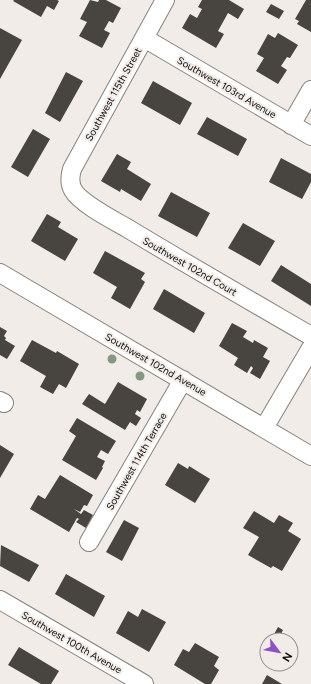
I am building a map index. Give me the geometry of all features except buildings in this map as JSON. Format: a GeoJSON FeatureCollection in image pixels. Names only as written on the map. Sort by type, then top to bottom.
{"type":"FeatureCollection","features":[{"type":"Feature","properties":{"kind":"street","name":"Southwest 115th Street"},"geometry":{"type":"LineString","coordinates":[[73,190],[70,184],[72,169],[165,0]]}},
{"type":"Feature","properties":{"kind":"street","name":"Southwest 103rd Avenue"},"geometry":{"type":"LineString","coordinates":[[144,38],[311,136]]}},
{"type":"Feature","properties":{"kind":"street"},"geometry":{"type":"LineString","coordinates":[[291,125],[311,90]]}},
{"type":"Feature","properties":{"kind":"street","name":"Southwest 102nd Court"},"geometry":{"type":"LineString","coordinates":[[73,190],[82,200],[98,211],[311,336]]}},
{"type":"Feature","properties":{"kind":"street","name":"Southwest 102nd Avenue"},"geometry":{"type":"LineString","coordinates":[[0,273],[311,456]]}},
{"type":"Feature","properties":{"kind":"street"},"geometry":{"type":"LineString","coordinates":[[264,428],[311,348]]}},
{"type":"Feature","properties":{"kind":"street","name":"Southwest 114th Terrace"},"geometry":{"type":"LineString","coordinates":[[89,542],[183,380]]}},
{"type":"Feature","properties":{"kind":"street","name":"Southwest 100th Avenue"},"geometry":{"type":"LineString","coordinates":[[0,600],[144,684]]}}]}
